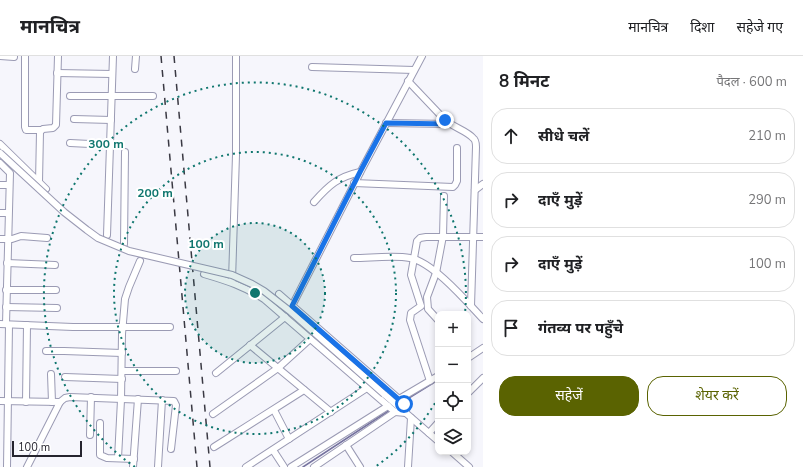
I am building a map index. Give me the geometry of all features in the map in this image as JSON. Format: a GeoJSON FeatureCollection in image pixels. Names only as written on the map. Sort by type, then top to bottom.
{"type":"FeatureCollection","features":[{"type":"Feature","properties":{"kind":"street"},"geometry":{"type":"LineString","coordinates":[[0,56],[14,57]]}},
{"type":"Feature","properties":{"kind":"street"},"geometry":{"type":"LineString","coordinates":[[26,56],[26,130],[41,130],[55,127],[58,56]]}},
{"type":"Feature","properties":{"kind":"street"},"geometry":{"type":"LineString","coordinates":[[107,236],[113,56]]}},
{"type":"Feature","properties":{"kind":"street"},"geometry":{"type":"LineString","coordinates":[[135,69],[136,56]]}},
{"type":"Feature","properties":{"kind":"street"},"geometry":{"type":"LineString","coordinates":[[232,282],[236,155],[236,56]]}},
{"type":"Feature","properties":{"kind":"street"},"geometry":{"type":"LineString","coordinates":[[292,306],[420,57]]}},
{"type":"Feature","properties":{"kind":"street"},"geometry":{"type":"LineString","coordinates":[[312,67],[414,70]]}},
{"type":"Feature","properties":{"kind":"street"},"geometry":{"type":"LineString","coordinates":[[57,73],[112,74]]}},
{"type":"Feature","properties":{"kind":"street"},"geometry":{"type":"LineString","coordinates":[[408,81],[450,124],[471,136],[475,140],[475,190],[471,306]]}},
{"type":"Feature","properties":{"kind":"street"},"geometry":{"type":"LineString","coordinates":[[70,96],[153,96]]}},
{"type":"Feature","properties":{"kind":"street"},"geometry":{"type":"LineString","coordinates":[[74,119],[111,120]]}},
{"type":"Feature","properties":{"kind":"street"},"geometry":{"type":"LineString","coordinates":[[386,123],[450,124]]}},
{"type":"Feature","properties":{"kind":"street"},"geometry":{"type":"LineString","coordinates":[[39,182],[41,130]]}},
{"type":"Feature","properties":{"kind":"street"},"geometry":{"type":"LineString","coordinates":[[70,143],[110,145]]}},
{"type":"Feature","properties":{"kind":"street"},"geometry":{"type":"LineString","coordinates":[[0,144],[46,189]]}},
{"type":"Feature","properties":{"kind":"street"},"geometry":{"type":"LineString","coordinates":[[354,184],[453,186],[457,181],[458,148]]}},
{"type":"Feature","properties":{"kind":"street"},"geometry":{"type":"LineString","coordinates":[[124,244],[125,152]]}},
{"type":"Feature","properties":{"kind":"street"},"geometry":{"type":"LineString","coordinates":[[0,154],[64,212],[98,238],[129,251],[232,275],[264,291],[291,312],[435,438]]}},
{"type":"Feature","properties":{"kind":"street"},"geometry":{"type":"LineString","coordinates":[[0,163],[10,173],[6,290],[3,299],[6,307],[5,324],[8,401],[4,466]]}},
{"type":"Feature","properties":{"kind":"street"},"geometry":{"type":"LineString","coordinates":[[314,202],[324,190],[338,179],[346,175],[360,172]]}},
{"type":"Feature","properties":{"kind":"street"},"geometry":{"type":"LineString","coordinates":[[0,184],[9,185]]}},
{"type":"Feature","properties":{"kind":"street"},"geometry":{"type":"LineString","coordinates":[[475,190],[483,184]]}},
{"type":"Feature","properties":{"kind":"street"},"geometry":{"type":"LineString","coordinates":[[435,317],[428,309],[427,297],[436,272],[443,236],[444,196]]}},
{"type":"Feature","properties":{"kind":"street"},"geometry":{"type":"LineString","coordinates":[[0,213],[8,213]]}},
{"type":"Feature","properties":{"kind":"street"},"geometry":{"type":"LineString","coordinates":[[0,239],[14,239],[21,236],[47,238]]}},
{"type":"Feature","properties":{"kind":"street"},"geometry":{"type":"LineString","coordinates":[[430,381],[410,323],[411,313],[420,307],[421,304],[411,275],[417,241],[420,238],[443,236],[483,237]]}},
{"type":"Feature","properties":{"kind":"street"},"geometry":{"type":"LineString","coordinates":[[354,258],[404,257],[415,259],[436,272],[483,319]]}},
{"type":"Feature","properties":{"kind":"street"},"geometry":{"type":"LineString","coordinates":[[118,458],[125,300],[129,286],[140,261]]}},
{"type":"Feature","properties":{"kind":"street"},"geometry":{"type":"LineString","coordinates":[[7,264],[55,265]]}},
{"type":"Feature","properties":{"kind":"street"},"geometry":{"type":"LineString","coordinates":[[204,274],[232,282],[264,299],[392,409],[406,414]]}},
{"type":"Feature","properties":{"kind":"street"},"geometry":{"type":"LineString","coordinates":[[6,290],[56,290]]}},
{"type":"Feature","properties":{"kind":"street"},"geometry":{"type":"LineString","coordinates":[[279,294],[401,401],[405,406],[406,414]]}},
{"type":"Feature","properties":{"kind":"street"},"geometry":{"type":"LineString","coordinates":[[6,307],[57,308]]}},
{"type":"Feature","properties":{"kind":"street"},"geometry":{"type":"LineString","coordinates":[[216,373],[286,317]]}},
{"type":"Feature","properties":{"kind":"street"},"geometry":{"type":"LineString","coordinates":[[5,324],[123,328],[170,327]]}},
{"type":"Feature","properties":{"kind":"street"},"geometry":{"type":"LineString","coordinates":[[26,402],[27,325]]}},
{"type":"Feature","properties":{"kind":"street"},"geometry":{"type":"LineString","coordinates":[[213,414],[278,368],[310,339]]}},
{"type":"Feature","properties":{"kind":"street"},"geometry":{"type":"LineString","coordinates":[[250,345],[331,412]]}},
{"type":"Feature","properties":{"kind":"street"},"geometry":{"type":"LineString","coordinates":[[471,356],[483,348]]}},
{"type":"Feature","properties":{"kind":"street"},"geometry":{"type":"LineString","coordinates":[[46,352],[64,351],[122,353]]}},
{"type":"Feature","properties":{"kind":"street"},"geometry":{"type":"LineString","coordinates":[[122,371],[176,371]]}},
{"type":"Feature","properties":{"kind":"street"},"geometry":{"type":"LineString","coordinates":[[51,374],[52,402]]}},
{"type":"Feature","properties":{"kind":"street"},"geometry":{"type":"LineString","coordinates":[[65,377],[122,379]]}},
{"type":"Feature","properties":{"kind":"street"},"geometry":{"type":"LineString","coordinates":[[401,401],[435,378]]}},
{"type":"Feature","properties":{"kind":"street"},"geometry":{"type":"LineString","coordinates":[[471,390],[483,378]]}},
{"type":"Feature","properties":{"kind":"street"},"geometry":{"type":"LineString","coordinates":[[246,467],[367,388]]}},
{"type":"Feature","properties":{"kind":"street"},"geometry":{"type":"LineString","coordinates":[[214,447],[304,390]]}},
{"type":"Feature","properties":{"kind":"street"},"geometry":{"type":"LineString","coordinates":[[27,467],[60,402],[70,396],[172,400],[176,403],[171,449]]}},
{"type":"Feature","properties":{"kind":"street"},"geometry":{"type":"LineString","coordinates":[[90,435],[91,397]]}},
{"type":"Feature","properties":{"kind":"street"},"geometry":{"type":"LineString","coordinates":[[133,467],[138,399]]}},
{"type":"Feature","properties":{"kind":"street"},"geometry":{"type":"LineString","coordinates":[[158,467],[162,400]]}},
{"type":"Feature","properties":{"kind":"street"},"geometry":{"type":"LineString","coordinates":[[0,401],[60,402]]}},
{"type":"Feature","properties":{"kind":"street"},"geometry":{"type":"LineString","coordinates":[[314,467],[326,464],[346,445],[392,409]]}},
{"type":"Feature","properties":{"kind":"street"},"geometry":{"type":"LineString","coordinates":[[290,467],[392,409]]}},
{"type":"Feature","properties":{"kind":"street"},"geometry":{"type":"LineString","coordinates":[[274,410],[289,439]]}},
{"type":"Feature","properties":{"kind":"street"},"geometry":{"type":"LineString","coordinates":[[408,467],[411,418]]}},
{"type":"Feature","properties":{"kind":"street"},"geometry":{"type":"LineString","coordinates":[[100,423],[100,455],[107,458],[134,459]]}},
{"type":"Feature","properties":{"kind":"street"},"geometry":{"type":"LineString","coordinates":[[429,433],[435,426]]}},
{"type":"Feature","properties":{"kind":"street"},"geometry":{"type":"LineString","coordinates":[[346,445],[360,467]]}},
{"type":"Feature","properties":{"kind":"street"},"geometry":{"type":"LineString","coordinates":[[272,450],[284,467]]}},
{"type":"Feature","properties":{"kind":"street"},"geometry":{"type":"LineString","coordinates":[[456,455],[470,467]]}},
{"type":"Feature","properties":{"kind":"waterway"},"geometry":{"type":"LineString","coordinates":[[404,401],[435,382]]}},
{"type":"Feature","properties":{"kind":"waterway"},"geometry":{"type":"LineString","coordinates":[[303,467],[390,410]]}},
{"type":"Feature","properties":{"kind":"railway"},"geometry":{"type":"LineString","coordinates":[[161,56],[197,467]]}},
{"type":"Feature","properties":{"kind":"railway"},"geometry":{"type":"LineString","coordinates":[[174,56],[210,467]]}},
{"type":"Feature","properties":{"kind":"route"},"geometry":{"type":"LineString","coordinates":[[404,404],[292,306],[386,123],[450,124],[445,120]]}}]}
